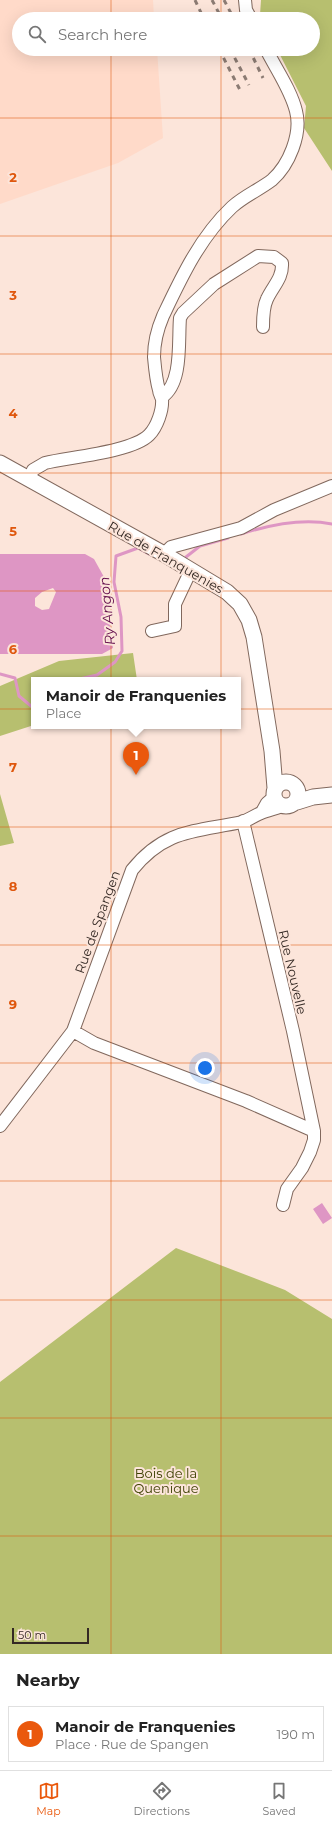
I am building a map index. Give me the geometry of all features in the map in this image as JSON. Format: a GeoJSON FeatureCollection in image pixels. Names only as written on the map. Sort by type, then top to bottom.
{"type":"FeatureCollection","features":[{"type":"Feature","properties":{"kind":"street"},"geometry":{"type":"LineString","coordinates":[[245,0],[247,12]]}},
{"type":"Feature","properties":{"kind":"street"},"geometry":{"type":"LineString","coordinates":[[252,12],[254,0]]}},
{"type":"Feature","properties":{"kind":"street"},"geometry":{"type":"LineString","coordinates":[[29,479],[33,470],[45,463],[124,447],[139,442],[148,436],[155,426],[160,414],[162,397],[159,392],[155,364],[156,333],[180,281],[201,244],[215,225],[232,207],[272,180],[281,170],[293,146],[297,130],[297,112],[269,56]]}},
{"type":"Feature","properties":{"kind":"street"},"geometry":{"type":"LineString","coordinates":[[162,397],[168,393],[174,381],[177,368],[180,322],[183,313],[214,284],[258,256],[274,257],[282,263],[282,270],[278,283],[267,300],[263,327]]}},
{"type":"Feature","properties":{"kind":"street","name":"Rue de Franquenies"},"geometry":{"type":"LineString","coordinates":[[0,463],[164,554],[227,592],[240,604],[249,620],[254,638],[272,751],[277,797]]}},
{"type":"Feature","properties":{"kind":"street"},"geometry":{"type":"LineString","coordinates":[[164,554],[171,547],[246,526],[274,510],[332,486]]}},
{"type":"Feature","properties":{"kind":"street"},"geometry":{"type":"LineString","coordinates":[[152,631],[175,626],[175,604],[191,570]]}},
{"type":"Feature","properties":{"kind":"street","name":"Rue de Franquenies"},"geometry":{"type":"LineString","coordinates":[[272,751],[295,791]]}},
{"type":"Feature","properties":{"kind":"street"},"geometry":{"type":"LineString","coordinates":[[295,791],[288,807],[277,797],[280,784],[313,797],[332,795]]}},
{"type":"Feature","properties":{"kind":"street","name":"Rue de Spangen"},"geometry":{"type":"LineString","coordinates":[[0,1126],[72,1032],[132,870],[144,854],[166,839],[185,833],[243,821],[262,812],[277,797]]}},
{"type":"Feature","properties":{"kind":"street","name":"Rue Nouvelle"},"geometry":{"type":"LineString","coordinates":[[243,821],[293,1031],[314,1130]]}},
{"type":"Feature","properties":{"kind":"street"},"geometry":{"type":"LineString","coordinates":[[72,1032],[94,1043],[314,1130],[314,1140],[310,1152],[302,1168],[287,1189],[283,1205]]}},
{"type":"Feature","properties":{"kind":"shaded area"},"geometry":{"type":"Polygon","coordinates":[[[0,0],[153,0],[154,12],[12,12],[12,56],[157,56],[163,138],[118,163],[0,204],[0,0]]]}},
{"type":"Feature","properties":{"kind":"green space"},"geometry":{"type":"Polygon","coordinates":[[[261,0],[332,0],[332,171],[304,128],[306,106],[281,56],[320,56],[320,12],[260,12],[261,0]]]}},
{"type":"Feature","properties":{"kind":"green space"},"geometry":{"type":"Polygon","coordinates":[[[133,653],[137,677],[31,677],[31,726],[0,736],[0,686],[59,661],[133,653]]]}},
{"type":"Feature","properties":{"kind":"green space"},"geometry":{"type":"Polygon","coordinates":[[[0,794],[14,843],[0,846],[0,794]]]}},
{"type":"Feature","properties":{"kind":"green space","name":"Bois de la Quenique"},"geometry":{"type":"Polygon","coordinates":[[[176,1248],[285,1290],[332,1319],[332,1654],[0,1654],[0,1382],[176,1248]]]}},
{"type":"Feature","properties":{"kind":"water"},"geometry":{"type":"Polygon","coordinates":[[[0,554],[85,554],[94,559],[104,577],[113,648],[102,654],[0,654],[0,554]],[[53,588],[42,592],[35,598],[35,606],[42,610],[49,609],[56,592],[53,588]]]}},
{"type":"Feature","properties":{"kind":"water"},"geometry":{"type":"Polygon","coordinates":[[[322,1203],[332,1218],[323,1224],[313,1209],[322,1203]]]}},
{"type":"Feature","properties":{"kind":"waterway","name":"Ry Angon"},"geometry":{"type":"LineString","coordinates":[[241,534],[286,523],[321,522],[332,524]]}},
{"type":"Feature","properties":{"kind":"waterway","name":"Ry Angon"},"geometry":{"type":"LineString","coordinates":[[186,557],[200,546],[228,538]]}},
{"type":"Feature","properties":{"kind":"waterway","name":"Ry Angon"},"geometry":{"type":"LineString","coordinates":[[88,677],[97,675],[115,662],[122,651],[121,617],[114,582],[116,556],[138,548],[151,555]]}},
{"type":"Feature","properties":{"kind":"waterway","name":"Ry Angon"},"geometry":{"type":"LineString","coordinates":[[0,674],[15,678],[19,696],[31,706]]}},
{"type":"Feature","properties":{"kind":"railway"},"geometry":{"type":"LineString","coordinates":[[195,0],[201,12]]}},
{"type":"Feature","properties":{"kind":"railway"},"geometry":{"type":"LineString","coordinates":[[212,0],[218,12]]}},
{"type":"Feature","properties":{"kind":"railway"},"geometry":{"type":"LineString","coordinates":[[224,0],[230,12]]}},
{"type":"Feature","properties":{"kind":"railway"},"geometry":{"type":"LineString","coordinates":[[223,56],[240,90]]}},
{"type":"Feature","properties":{"kind":"railway"},"geometry":{"type":"LineString","coordinates":[[234,56],[249,85]]}},
{"type":"Feature","properties":{"kind":"railway"},"geometry":{"type":"LineString","coordinates":[[252,56],[263,78]]}},
{"type":"Feature","properties":{"kind":"place","name":"Manoir de Franquenies"},"geometry":{"type":"Point","coordinates":[136,775]}}]}
